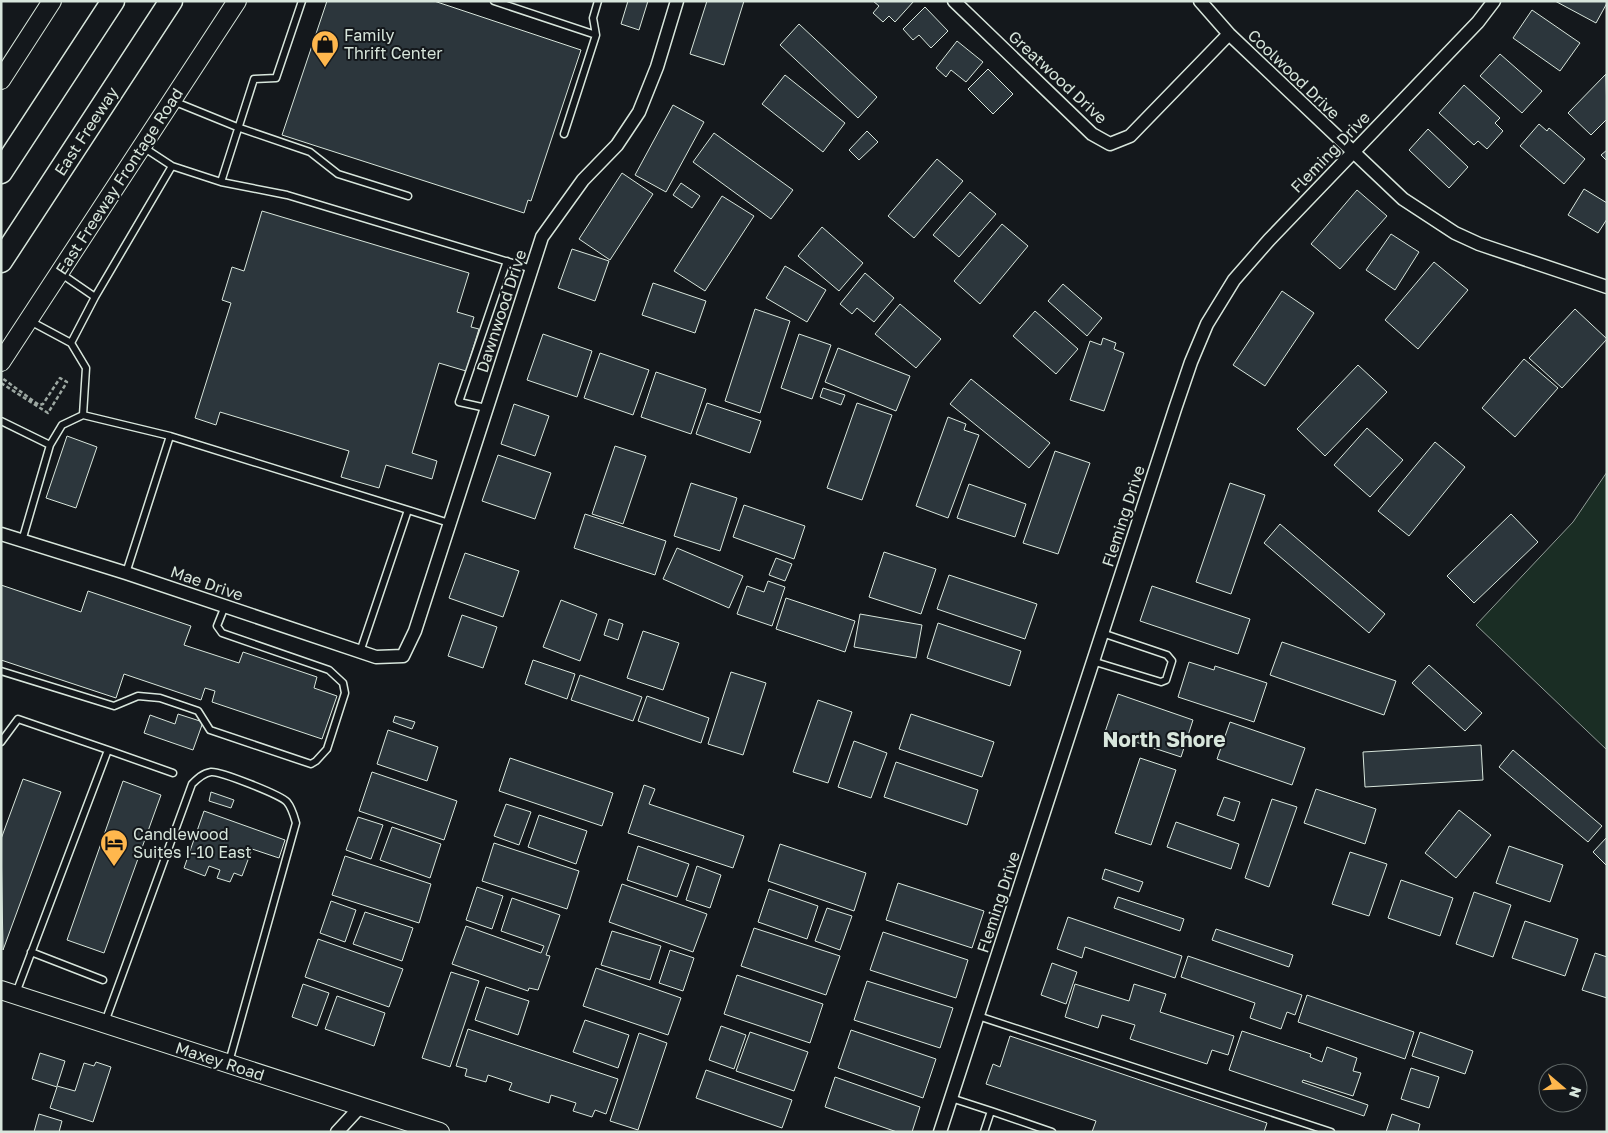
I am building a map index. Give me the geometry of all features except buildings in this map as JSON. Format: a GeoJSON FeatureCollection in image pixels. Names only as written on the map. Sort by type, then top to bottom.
{"type":"FeatureCollection","features":[{"type":"Feature","properties":{"kind":"highway"},"geometry":{"type":"LineString","coordinates":[[1,172],[113,1]]}},
{"type":"Feature","properties":{"kind":"highway","name":"East Freeway"},"geometry":{"type":"LineString","coordinates":[[1,261],[171,1]]}},
{"type":"Feature","properties":{"kind":"main road"},"geometry":{"type":"LineString","coordinates":[[3,75],[52,1]]}},
{"type":"Feature","properties":{"kind":"main road","name":"East Freeway Frontage Road"},"geometry":{"type":"LineString","coordinates":[[1,362],[237,1]]}},
{"type":"Feature","properties":{"kind":"main road","name":"Maxey Road"},"geometry":{"type":"LineString","coordinates":[[5,993],[104,1023],[440,1132]]}},
{"type":"Feature","properties":{"kind":"street","name":"Dawnwood Drive"},"geometry":{"type":"LineString","coordinates":[[403,656],[415,631],[542,237],[583,180],[616,145],[639,112],[657,67],[677,1]]}},
{"type":"Feature","properties":{"kind":"street","name":"Greatwood Drive"},"geometry":{"type":"LineString","coordinates":[[954,1],[1092,134],[1110,144],[1130,136],[1229,34]]}},
{"type":"Feature","properties":{"kind":"street","name":"Coolwood Drive"},"geometry":{"type":"LineString","coordinates":[[1200,1],[1229,34],[1403,199],[1455,233],[1607,287]]}},
{"type":"Feature","properties":{"kind":"street","name":"Fleming Drive"},"geometry":{"type":"LineString","coordinates":[[940,1132],[1188,370],[1207,324],[1234,280],[1269,240],[1478,22],[1494,1]]}},
{"type":"Feature","properties":{"kind":"street","name":"Mae Drive"},"geometry":{"type":"LineString","coordinates":[[1,534],[126,573],[376,657],[403,656]]}},
{"type":"Feature","properties":{"kind":"street"},"geometry":{"type":"LineString","coordinates":[[337,1132],[361,1106]]}},
{"type":"Feature","properties":{"kind":"lane"},"geometry":{"type":"LineString","coordinates":[[221,182],[237,127],[254,79],[276,78],[302,1]]}},
{"type":"Feature","properties":{"kind":"lane"},"geometry":{"type":"LineString","coordinates":[[494,1],[596,35]]}},
{"type":"Feature","properties":{"kind":"lane"},"geometry":{"type":"LineString","coordinates":[[564,134],[596,35],[593,18],[598,1]]}},
{"type":"Feature","properties":{"kind":"lane"},"geometry":{"type":"LineString","coordinates":[[172,100],[237,127],[310,152],[338,174],[408,196]]}},
{"type":"Feature","properties":{"kind":"lane"},"geometry":{"type":"LineString","coordinates":[[142,147],[172,166],[221,182],[287,195],[532,269]]}},
{"type":"Feature","properties":{"kind":"lane"},"geometry":{"type":"LineString","coordinates":[[71,343],[95,297],[172,166]]}},
{"type":"Feature","properties":{"kind":"lane"},"geometry":{"type":"LineString","coordinates":[[486,408],[459,402],[507,261]]}},
{"type":"Feature","properties":{"kind":"lane"},"geometry":{"type":"LineString","coordinates":[[59,272],[95,297]]}},
{"type":"Feature","properties":{"kind":"lane"},"geometry":{"type":"LineString","coordinates":[[28,320],[71,343],[86,368],[83,415]]}},
{"type":"Feature","properties":{"kind":"lane"},"geometry":{"type":"LineString","coordinates":[[22,541],[50,445],[62,425],[83,415],[170,436],[449,523]]}},
{"type":"Feature","properties":{"kind":"lane"},"geometry":{"type":"LineString","coordinates":[[1,421],[50,445]]}},
{"type":"Feature","properties":{"kind":"lane"},"geometry":{"type":"LineString","coordinates":[[126,573],[170,436]]}},
{"type":"Feature","properties":{"kind":"lane"},"geometry":{"type":"LineString","coordinates":[[360,652],[408,510]]}},
{"type":"Feature","properties":{"kind":"lane"},"geometry":{"type":"LineString","coordinates":[[1,670],[114,706],[138,696],[160,698],[198,711],[210,730],[311,764],[327,749],[345,693],[343,683],[329,670],[222,633],[217,626],[225,606]]}},
{"type":"Feature","properties":{"kind":"lane"},"geometry":{"type":"LineString","coordinates":[[1092,661],[1160,682],[1166,680],[1172,660],[1167,655],[1102,633]]}},
{"type":"Feature","properties":{"kind":"lane"},"geometry":{"type":"LineString","coordinates":[[1,742],[18,719],[173,773]]}},
{"type":"Feature","properties":{"kind":"lane"},"geometry":{"type":"LineString","coordinates":[[5,993],[31,952],[108,750]]}},
{"type":"Feature","properties":{"kind":"lane"},"geometry":{"type":"LineString","coordinates":[[104,1023],[192,784],[200,776],[212,772],[277,794],[286,801],[293,811],[296,823],[228,1063]]}},
{"type":"Feature","properties":{"kind":"lane"},"geometry":{"type":"LineString","coordinates":[[31,952],[103,980]]}},
{"type":"Feature","properties":{"kind":"lane"},"geometry":{"type":"LineString","coordinates":[[978,1016],[1332,1132]]}},
{"type":"Feature","properties":{"kind":"lane"},"geometry":{"type":"LineString","coordinates":[[951,1098],[1052,1132]]}},
{"type":"Feature","properties":{"kind":"lane"},"geometry":{"type":"LineString","coordinates":[[984,1132],[991,1111]]}},
{"type":"Feature","properties":{"kind":"path"},"geometry":{"type":"LineString","coordinates":[[1,377],[39,405],[43,404],[60,378],[67,382],[48,413],[1,383]]}},
{"type":"Feature","properties":{"kind":"green space"},"geometry":{"type":"Polygon","coordinates":[[[1607,472],[1607,750],[1476,625],[1573,522],[1607,472]]]}},
{"type":"Feature","properties":{"kind":"place","name":"Family Thrift Center"},"geometry":{"type":"Point","coordinates":[325,68]}},
{"type":"Feature","properties":{"kind":"place","name":"Candlewood Suites I-10 East"},"geometry":{"type":"Point","coordinates":[114,867]}},
{"type":"Feature","properties":{"kind":"district","name":"North Shore"},"geometry":{"type":"Point","coordinates":[1164,739]}}]}
